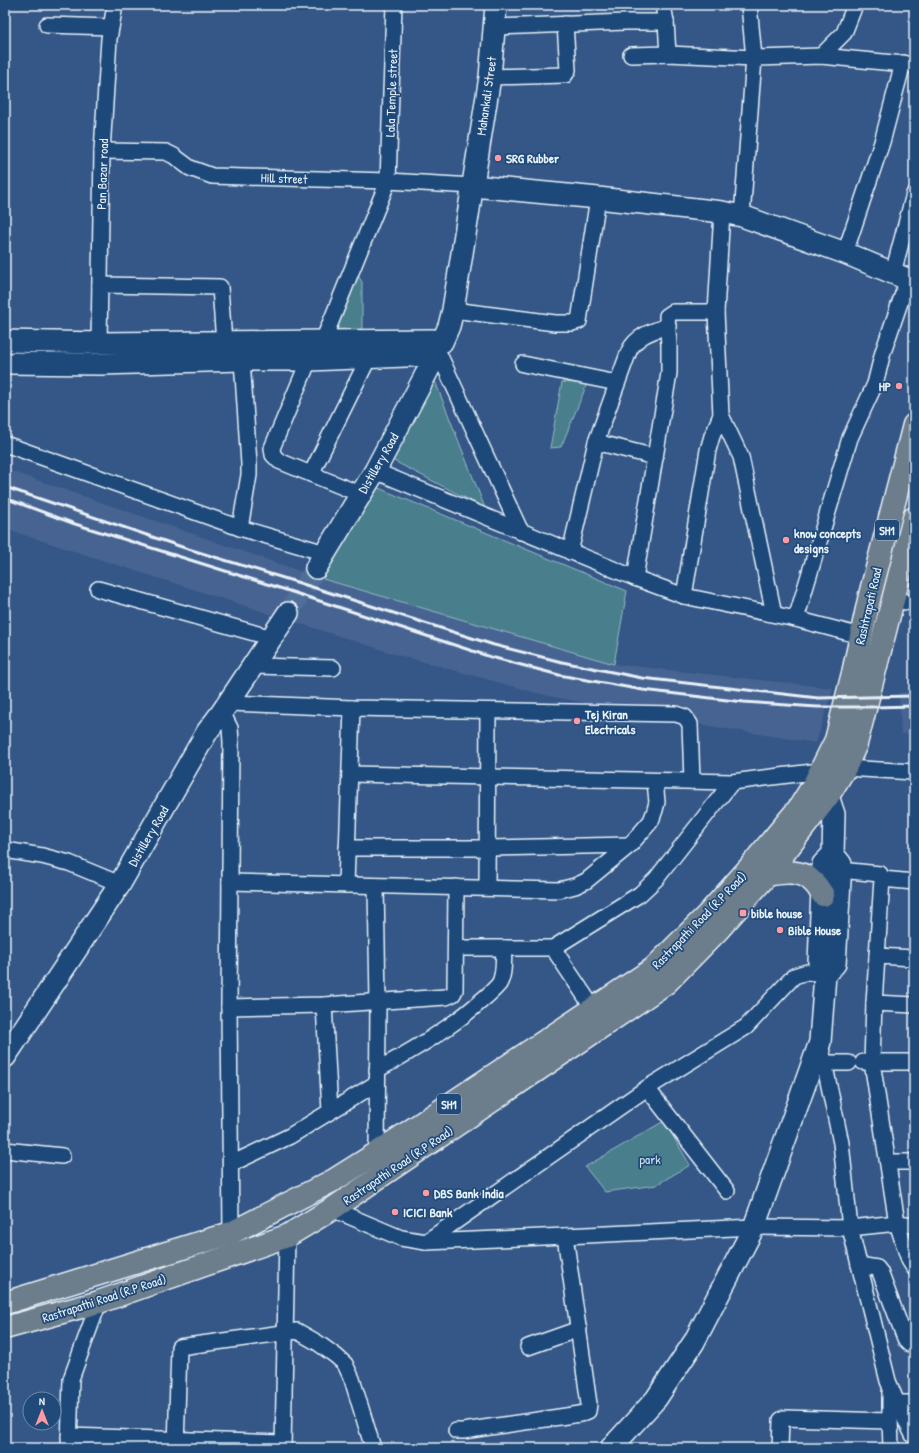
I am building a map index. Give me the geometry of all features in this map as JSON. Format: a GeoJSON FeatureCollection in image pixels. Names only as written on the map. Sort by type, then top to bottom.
{"type":"FeatureCollection","features":[{"type":"Feature","properties":{"kind":"main road","name":"Rashtrapati Road"},"geometry":{"type":"LineString","coordinates":[[821,784],[836,740],[914,425]]}},
{"type":"Feature","properties":{"kind":"main road","name":"Rashtrapati Road"},"geometry":{"type":"LineString","coordinates":[[821,784],[845,768],[856,744],[914,518]]}},
{"type":"Feature","properties":{"kind":"main road","name":"Rastrapathi Road (R.P Road)"},"geometry":{"type":"LineString","coordinates":[[5,1328],[99,1302],[287,1236],[332,1210],[666,983],[718,930],[767,875],[821,784]]}},
{"type":"Feature","properties":{"kind":"main road","name":"Rastrapathi Road (R.P Road)"},"geometry":{"type":"LineString","coordinates":[[5,1303],[231,1233],[334,1180],[377,1153],[653,969],[697,925],[749,868],[821,784]]}},
{"type":"Feature","properties":{"kind":"main road"},"geometry":{"type":"LineString","coordinates":[[767,875],[782,872],[798,873],[812,880],[823,895]]}},
{"type":"Feature","properties":{"kind":"street","name":"Pan Bazar road"},"geometry":{"type":"LineString","coordinates":[[99,343],[102,151],[109,39],[115,5]]}},
{"type":"Feature","properties":{"kind":"street","name":"Lala Temple street"},"geometry":{"type":"LineString","coordinates":[[388,181],[394,5]]}},
{"type":"Feature","properties":{"kind":"street","name":"Mahankali Street"},"geometry":{"type":"LineString","coordinates":[[473,186],[490,77],[496,5]]}},
{"type":"Feature","properties":{"kind":"street"},"geometry":{"type":"LineString","coordinates":[[663,5],[666,22],[668,54]]}},
{"type":"Feature","properties":{"kind":"street"},"geometry":{"type":"LineString","coordinates":[[749,5],[754,58],[732,214],[716,312],[721,416],[741,457],[774,614]]}},
{"type":"Feature","properties":{"kind":"street"},"geometry":{"type":"LineString","coordinates":[[821,56],[844,33],[855,5]]}},
{"type":"Feature","properties":{"kind":"street"},"geometry":{"type":"LineString","coordinates":[[495,27],[666,22]]}},
{"type":"Feature","properties":{"kind":"street"},"geometry":{"type":"LineString","coordinates":[[490,77],[565,75],[568,70],[565,24]]}},
{"type":"Feature","properties":{"kind":"street"},"geometry":{"type":"LineString","coordinates":[[47,25],[111,27]]}},
{"type":"Feature","properties":{"kind":"street"},"geometry":{"type":"LineString","coordinates":[[631,56],[668,54],[754,58],[821,56],[908,64],[845,253]]}},
{"type":"Feature","properties":{"kind":"street","name":"Hill street"},"geometry":{"type":"LineString","coordinates":[[102,151],[166,152],[190,168],[212,176],[388,181],[473,186]]}},
{"type":"Feature","properties":{"kind":"street"},"geometry":{"type":"LineString","coordinates":[[323,341],[388,181]]}},
{"type":"Feature","properties":{"kind":"street"},"geometry":{"type":"LineString","coordinates":[[473,186],[598,198],[732,214],[845,253],[905,278]]}},
{"type":"Feature","properties":{"kind":"street","name":"Distillery Road"},"geometry":{"type":"LineString","coordinates":[[321,561],[375,471],[449,326],[453,310],[473,186]]}},
{"type":"Feature","properties":{"kind":"street"},"geometry":{"type":"LineString","coordinates":[[796,619],[850,438],[875,384],[905,278],[914,194]]}},
{"type":"Feature","properties":{"kind":"street"},"geometry":{"type":"LineString","coordinates":[[453,310],[555,323],[572,323],[579,321],[598,198]]}},
{"type":"Feature","properties":{"kind":"street"},"geometry":{"type":"LineString","coordinates":[[100,284],[220,288],[224,343]]}},
{"type":"Feature","properties":{"kind":"street"},"geometry":{"type":"LineString","coordinates":[[635,578],[669,374],[670,359],[667,316],[673,312],[716,312]]}},
{"type":"Feature","properties":{"kind":"street"},"geometry":{"type":"LineString","coordinates":[[570,552],[596,442],[632,344],[645,334],[668,326]]}},
{"type":"Feature","properties":{"kind":"street"},"geometry":{"type":"LineString","coordinates":[[5,341],[99,343],[323,341],[368,349],[436,350],[521,532]]}},
{"type":"Feature","properties":{"kind":"street"},"geometry":{"type":"LineString","coordinates":[[5,363],[100,364],[242,360],[309,360],[368,349]]}},
{"type":"Feature","properties":{"kind":"street"},"geometry":{"type":"LineString","coordinates":[[311,474],[368,349]]}},
{"type":"Feature","properties":{"kind":"street"},"geometry":{"type":"LineString","coordinates":[[240,528],[249,475],[242,360]]}},
{"type":"Feature","properties":{"kind":"street"},"geometry":{"type":"LineString","coordinates":[[309,360],[272,448],[273,455],[279,461],[360,494]]}},
{"type":"Feature","properties":{"kind":"street"},"geometry":{"type":"LineString","coordinates":[[523,364],[617,383]]}},
{"type":"Feature","properties":{"kind":"street"},"geometry":{"type":"LineString","coordinates":[[684,596],[708,450],[712,436],[721,416]]}},
{"type":"Feature","properties":{"kind":"street"},"geometry":{"type":"LineString","coordinates":[[596,442],[655,457]]}},
{"type":"Feature","properties":{"kind":"street"},"geometry":{"type":"LineString","coordinates":[[5,444],[240,528],[321,561]]}},
{"type":"Feature","properties":{"kind":"street"},"geometry":{"type":"LineString","coordinates":[[375,471],[570,552],[684,596],[774,614],[861,636]]}},
{"type":"Feature","properties":{"kind":"street"},"geometry":{"type":"LineString","coordinates":[[98,589],[272,638]]}},
{"type":"Feature","properties":{"kind":"street"},"geometry":{"type":"LineString","coordinates":[[893,600],[914,603]]}},
{"type":"Feature","properties":{"kind":"street","name":"Distillery Road"},"geometry":{"type":"LineString","coordinates":[[5,1057],[120,884],[207,732],[225,708],[288,613]]}},
{"type":"Feature","properties":{"kind":"street"},"geometry":{"type":"LineString","coordinates":[[253,666],[333,668]]}},
{"type":"Feature","properties":{"kind":"street"},"geometry":{"type":"LineString","coordinates":[[231,1233],[229,1007],[231,742],[230,728],[225,708],[352,708],[676,714],[685,718],[690,724],[692,782]]}},
{"type":"Feature","properties":{"kind":"street"},"geometry":{"type":"LineString","coordinates":[[346,885],[352,708]]}},
{"type":"Feature","properties":{"kind":"street"},"geometry":{"type":"LineString","coordinates":[[487,888],[488,711]]}},
{"type":"Feature","properties":{"kind":"street"},"geometry":{"type":"LineString","coordinates":[[845,768],[914,772]]}},
{"type":"Feature","properties":{"kind":"street"},"geometry":{"type":"LineString","coordinates":[[350,774],[821,784],[834,814],[832,854],[823,864],[823,895],[819,963],[825,974],[820,1042],[840,1143],[850,1228],[890,1385],[914,1437]]}},
{"type":"Feature","properties":{"kind":"street"},"geometry":{"type":"LineString","coordinates":[[230,882],[559,890],[586,881],[630,845],[651,821],[657,802],[655,781]]}},
{"type":"Feature","properties":{"kind":"street"},"geometry":{"type":"LineString","coordinates":[[456,948],[553,948],[640,894],[656,879],[732,782]]}},
{"type":"Feature","properties":{"kind":"street"},"geometry":{"type":"LineString","coordinates":[[347,848],[488,848],[630,845]]}},
{"type":"Feature","properties":{"kind":"street"},"geometry":{"type":"LineString","coordinates":[[5,850],[42,856],[69,863],[120,884]]}},
{"type":"Feature","properties":{"kind":"street"},"geometry":{"type":"LineString","coordinates":[[825,974],[835,964],[840,864],[832,854]]}},
{"type":"Feature","properties":{"kind":"street"},"geometry":{"type":"LineString","coordinates":[[850,871],[880,874],[882,879],[874,1003],[861,1062],[888,1162],[897,1223],[912,1263]]}},
{"type":"Feature","properties":{"kind":"street"},"geometry":{"type":"LineString","coordinates":[[882,879],[914,882]]}},
{"type":"Feature","properties":{"kind":"street"},"geometry":{"type":"LineString","coordinates":[[376,886],[378,1001],[377,1153]]}},
{"type":"Feature","properties":{"kind":"street"},"geometry":{"type":"LineString","coordinates":[[229,1007],[324,1005],[446,997],[453,994],[455,990],[456,887]]}},
{"type":"Feature","properties":{"kind":"street"},"geometry":{"type":"LineString","coordinates":[[231,1164],[290,1136],[330,1111],[471,1010],[499,984],[502,975],[504,948]]}},
{"type":"Feature","properties":{"kind":"street"},"geometry":{"type":"LineString","coordinates":[[553,948],[594,1008]]}},
{"type":"Feature","properties":{"kind":"street"},"geometry":{"type":"LineString","coordinates":[[877,956],[914,958]]}},
{"type":"Feature","properties":{"kind":"street"},"geometry":{"type":"LineString","coordinates":[[426,1242],[646,1088],[746,1027],[794,976],[807,972],[825,974]]}},
{"type":"Feature","properties":{"kind":"street"},"geometry":{"type":"LineString","coordinates":[[874,1003],[914,1005]]}},
{"type":"Feature","properties":{"kind":"street"},"geometry":{"type":"LineString","coordinates":[[324,1005],[330,1111]]}},
{"type":"Feature","properties":{"kind":"street"},"geometry":{"type":"LineString","coordinates":[[611,1448],[656,1399],[694,1342],[754,1227],[820,1042]]}},
{"type":"Feature","properties":{"kind":"street"},"geometry":{"type":"LineString","coordinates":[[824,1063],[914,1062]]}},
{"type":"Feature","properties":{"kind":"street"},"geometry":{"type":"LineString","coordinates":[[646,1088],[727,1191]]}},
{"type":"Feature","properties":{"kind":"street"},"geometry":{"type":"LineString","coordinates":[[5,1150],[62,1156]]}},
{"type":"Feature","properties":{"kind":"street"},"geometry":{"type":"LineString","coordinates":[[888,1162],[914,1162]]}},
{"type":"Feature","properties":{"kind":"street"},"geometry":{"type":"LineString","coordinates":[[332,1210],[401,1238],[426,1242],[754,1227],[850,1228],[897,1223],[914,1225]]}},
{"type":"Feature","properties":{"kind":"street"},"geometry":{"type":"LineString","coordinates":[[99,1302],[70,1379],[69,1442],[283,1446],[287,1236]]}},
{"type":"Feature","properties":{"kind":"street"},"geometry":{"type":"LineString","coordinates":[[456,1431],[580,1414],[588,1411],[589,1404],[565,1236]]}},
{"type":"Feature","properties":{"kind":"street"},"geometry":{"type":"LineString","coordinates":[[859,1265],[877,1268],[880,1272],[906,1341],[909,1344],[914,1344]]}},
{"type":"Feature","properties":{"kind":"street"},"geometry":{"type":"LineString","coordinates":[[528,1347],[579,1329]]}},
{"type":"Feature","properties":{"kind":"street"},"geometry":{"type":"LineString","coordinates":[[176,1444],[179,1347],[297,1331],[318,1343],[345,1364],[352,1379],[374,1448]]}},
{"type":"Feature","properties":{"kind":"street"},"geometry":{"type":"LineString","coordinates":[[890,1385],[891,1448]]}},
{"type":"Feature","properties":{"kind":"street"},"geometry":{"type":"LineString","coordinates":[[897,1403],[914,1403]]}},
{"type":"Feature","properties":{"kind":"street"},"geometry":{"type":"LineString","coordinates":[[780,1448],[781,1420],[784,1418],[888,1421],[890,1418]]}},
{"type":"Feature","properties":{"kind":"shaded area"},"geometry":{"type":"Polygon","coordinates":[[[5,469],[323,579],[614,664],[833,688],[816,743],[715,727],[548,696],[398,655],[5,529],[5,469]]]}},
{"type":"Feature","properties":{"kind":"shaded area"},"geometry":{"type":"Polygon","coordinates":[[[914,692],[914,733],[901,734],[899,693],[914,692]]]}},
{"type":"Feature","properties":{"kind":"green space"},"geometry":{"type":"Polygon","coordinates":[[[352,266],[362,282],[362,338],[327,337],[352,266]]]}},
{"type":"Feature","properties":{"kind":"green space"},"geometry":{"type":"Polygon","coordinates":[[[433,376],[485,508],[390,459],[433,376]]]}},
{"type":"Feature","properties":{"kind":"green space"},"geometry":{"type":"Polygon","coordinates":[[[562,382],[587,384],[561,447],[550,448],[562,382]]]}},
{"type":"Feature","properties":{"kind":"green space"},"geometry":{"type":"Polygon","coordinates":[[[376,487],[627,591],[614,664],[323,579],[376,487]]]}},
{"type":"Feature","properties":{"kind":"green space","name":"park"},"geometry":{"type":"Polygon","coordinates":[[[664,1121],[690,1165],[656,1185],[605,1192],[585,1167],[664,1121]]]}},
{"type":"Feature","properties":{"kind":"tunnel"},"geometry":{"type":"LineString","coordinates":[[288,613],[316,568]]}},
{"type":"Feature","properties":{"kind":"railway"},"geometry":{"type":"LineString","coordinates":[[5,487],[185,548],[494,645],[562,662],[642,678],[818,698],[914,696]]}},
{"type":"Feature","properties":{"kind":"railway"},"geometry":{"type":"LineString","coordinates":[[5,498],[75,524],[286,590],[491,657],[559,675],[643,690],[744,702],[817,707],[914,706]]}},
{"type":"Feature","properties":{"kind":"place","name":"SRG Rubber"},"geometry":{"type":"Point","coordinates":[498,158]}},
{"type":"Feature","properties":{"kind":"place","name":"HP"},"geometry":{"type":"Point","coordinates":[899,386]}},
{"type":"Feature","properties":{"kind":"place","name":"know concepts designs"},"geometry":{"type":"Point","coordinates":[786,540]}},
{"type":"Feature","properties":{"kind":"place","name":"Tej Kiran Electricals"},"geometry":{"type":"Point","coordinates":[577,721]}},
{"type":"Feature","properties":{"kind":"place","name":"bible house"},"geometry":{"type":"Point","coordinates":[743,913]}},
{"type":"Feature","properties":{"kind":"place","name":"Bible House"},"geometry":{"type":"Point","coordinates":[780,930]}},
{"type":"Feature","properties":{"kind":"place","name":"DBS Bank India"},"geometry":{"type":"Point","coordinates":[426,1193]}},
{"type":"Feature","properties":{"kind":"place","name":"ICICI Bank"},"geometry":{"type":"Point","coordinates":[395,1212]}}]}
